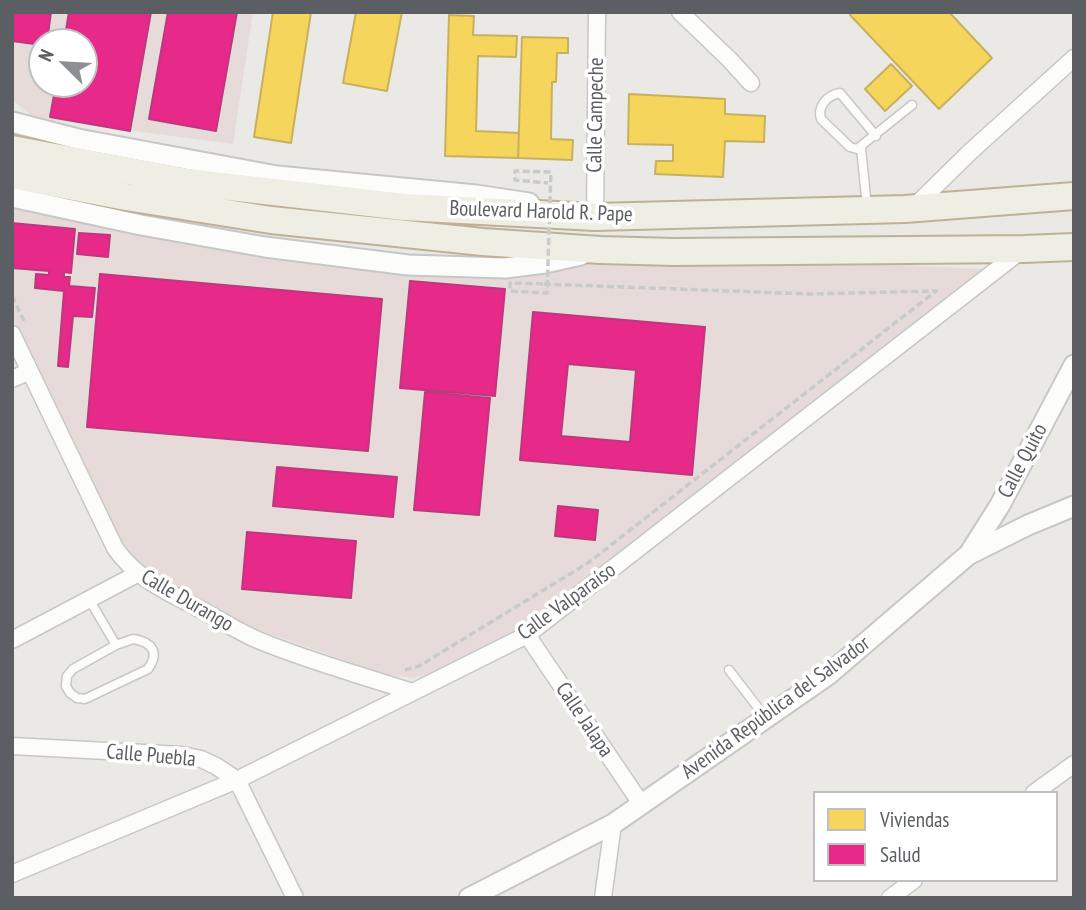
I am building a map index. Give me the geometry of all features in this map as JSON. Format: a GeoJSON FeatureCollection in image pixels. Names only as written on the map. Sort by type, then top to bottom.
{"type":"FeatureCollection","features":[{"type":"Feature","properties":{"kind":"highway","name":"Boulevard Harold R. Pape"},"geometry":{"type":"LineString","coordinates":[[12,149],[187,182],[404,207],[595,217],[912,209],[1074,196]]}},
{"type":"Feature","properties":{"kind":"highway","name":"Boulevard Harold R. Pape"},"geometry":{"type":"LineString","coordinates":[[12,175],[271,220],[483,242],[600,250],[688,252],[1074,247]]}},
{"type":"Feature","properties":{"kind":"street","name":"Calle Campeche"},"geometry":{"type":"LineString","coordinates":[[595,217],[597,12]]}},
{"type":"Feature","properties":{"kind":"street"},"geometry":{"type":"LineString","coordinates":[[680,12],[751,83]]}},
{"type":"Feature","properties":{"kind":"street"},"geometry":{"type":"LineString","coordinates":[[912,209],[970,152],[1074,58]]}},
{"type":"Feature","properties":{"kind":"street"},"geometry":{"type":"LineString","coordinates":[[12,122],[78,139],[277,176],[476,195],[540,204],[595,217]]}},
{"type":"Feature","properties":{"kind":"street"},"geometry":{"type":"LineString","coordinates":[[12,197],[141,225],[253,244],[408,265],[505,268],[545,263],[600,250]]}},
{"type":"Feature","properties":{"kind":"street","name":"Calle Valparaíso"},"geometry":{"type":"LineString","coordinates":[[12,874],[237,780],[527,635],[1024,249]]}},
{"type":"Feature","properties":{"kind":"street","name":"Calle Durango"},"geometry":{"type":"LineString","coordinates":[[12,334],[114,548],[137,574],[255,639],[412,692]]}},
{"type":"Feature","properties":{"kind":"street","name":"Calle Quito"},"geometry":{"type":"LineString","coordinates":[[968,555],[1000,505],[1074,365]]}},
{"type":"Feature","properties":{"kind":"street"},"geometry":{"type":"LineString","coordinates":[[12,379],[30,371]]}},
{"type":"Feature","properties":{"kind":"street","name":"Avenida República del Salvador"},"geometry":{"type":"LineString","coordinates":[[469,898],[613,824],[642,805],[828,676],[968,555],[1074,506]]}},
{"type":"Feature","properties":{"kind":"street"},"geometry":{"type":"LineString","coordinates":[[12,640],[137,574]]}},
{"type":"Feature","properties":{"kind":"street","name":"Calle Jalapa"},"geometry":{"type":"LineString","coordinates":[[527,635],[642,805]]}},
{"type":"Feature","properties":{"kind":"street","name":"Calle Puebla"},"geometry":{"type":"LineString","coordinates":[[12,746],[182,755],[201,759],[237,780]]}},
{"type":"Feature","properties":{"kind":"street"},"geometry":{"type":"LineString","coordinates":[[1037,791],[1074,764]]}},
{"type":"Feature","properties":{"kind":"street"},"geometry":{"type":"LineString","coordinates":[[237,780],[295,898]]}},
{"type":"Feature","properties":{"kind":"street"},"geometry":{"type":"LineString","coordinates":[[603,898],[613,824]]}},
{"type":"Feature","properties":{"kind":"street"},"geometry":{"type":"LineString","coordinates":[[890,898],[911,882]]}},
{"type":"Feature","properties":{"kind":"lane"},"geometry":{"type":"LineString","coordinates":[[876,136],[840,93],[823,103],[819,111],[821,120],[853,149],[861,148],[876,136],[912,105]]}},
{"type":"Feature","properties":{"kind":"lane"},"geometry":{"type":"LineString","coordinates":[[861,148],[867,210]]}},
{"type":"Feature","properties":{"kind":"lane"},"geometry":{"type":"LineString","coordinates":[[89,600],[116,645]]}},
{"type":"Feature","properties":{"kind":"lane"},"geometry":{"type":"LineString","coordinates":[[133,639],[142,640],[150,645],[154,653],[153,662],[148,669],[85,699],[70,693],[66,686],[67,676],[72,669],[116,645],[133,639]]}},
{"type":"Feature","properties":{"kind":"lane"},"geometry":{"type":"LineString","coordinates":[[729,670],[766,718]]}},
{"type":"Feature","properties":{"kind":"path"},"geometry":{"type":"LineString","coordinates":[[404,671],[419,666],[588,563],[936,291],[811,294],[543,284],[510,283],[510,291],[547,293],[551,172],[515,171],[514,180],[548,183]]}},
{"type":"Feature","properties":{"kind":"path"},"geometry":{"type":"LineString","coordinates":[[12,296],[24,321]]}},
{"type":"Feature","properties":{"kind":"shaded area"},"geometry":{"type":"Polygon","coordinates":[[[12,12],[253,12],[233,144],[32,116],[12,100],[12,12]]]}},
{"type":"Feature","properties":{"kind":"shaded area"},"geometry":{"type":"Polygon","coordinates":[[[12,196],[286,249],[563,264],[652,262],[899,265],[986,269],[614,564],[488,649],[440,673],[410,678],[382,673],[245,624],[168,584],[133,562],[106,520],[12,316],[12,196]]]}},
{"type":"Feature","properties":{"kind":"building: Viviendas"},"geometry":{"type":"Polygon","coordinates":[[[273,12],[311,12],[291,143],[254,137],[273,12]]]}},
{"type":"Feature","properties":{"kind":"building: Viviendas"},"geometry":{"type":"Polygon","coordinates":[[[356,12],[402,12],[387,91],[343,83],[356,12]]]}},
{"type":"Feature","properties":{"kind":"building: Viviendas"},"geometry":{"type":"Polygon","coordinates":[[[853,12],[949,12],[992,58],[939,109],[850,15],[853,12]]]}},
{"type":"Feature","properties":{"kind":"building: Viviendas"},"geometry":{"type":"Polygon","coordinates":[[[449,15],[474,16],[473,35],[517,36],[516,57],[478,56],[476,131],[519,133],[518,158],[445,156],[449,15]]]}},
{"type":"Feature","properties":{"kind":"building: Viviendas"},"geometry":{"type":"Polygon","coordinates":[[[522,37],[568,38],[568,53],[557,53],[556,82],[552,82],[551,139],[573,140],[572,160],[518,158],[522,37]]]}},
{"type":"Feature","properties":{"kind":"building: Viviendas"},"geometry":{"type":"Polygon","coordinates":[[[891,64],[912,86],[885,111],[865,89],[891,64]]]}},
{"type":"Feature","properties":{"kind":"building: Viviendas"},"geometry":{"type":"Polygon","coordinates":[[[629,94],[725,99],[725,114],[765,116],[764,142],[725,141],[723,177],[655,174],[656,161],[673,161],[673,145],[628,144],[629,94]]]}},
{"type":"Feature","properties":{"kind":"building: Salud"},"geometry":{"type":"Polygon","coordinates":[[[12,12],[51,12],[49,28],[28,28],[28,43],[12,41],[12,12]]]}},
{"type":"Feature","properties":{"kind":"building: Salud"},"geometry":{"type":"Polygon","coordinates":[[[69,12],[151,12],[130,131],[50,117],[53,98],[98,98],[98,28],[66,28],[69,12]]]}},
{"type":"Feature","properties":{"kind":"building: Salud"},"geometry":{"type":"Polygon","coordinates":[[[168,12],[237,12],[216,131],[149,119],[168,12]]]}},
{"type":"Feature","properties":{"kind":"building: Salud"},"geometry":{"type":"Polygon","coordinates":[[[12,223],[75,229],[71,273],[64,272],[64,277],[70,277],[69,286],[95,288],[92,317],[73,316],[68,367],[58,366],[64,291],[35,288],[36,274],[49,275],[49,271],[12,268],[12,223]]]}},
{"type":"Feature","properties":{"kind":"building: Salud"},"geometry":{"type":"Polygon","coordinates":[[[79,233],[110,235],[108,257],[77,254],[79,233]]]}},
{"type":"Feature","properties":{"kind":"building: Salud"},"geometry":{"type":"Polygon","coordinates":[[[100,274],[382,299],[368,451],[87,427],[100,274]]]}},
{"type":"Feature","properties":{"kind":"building: Salud"},"geometry":{"type":"Polygon","coordinates":[[[410,281],[505,289],[495,396],[400,388],[410,281]]]}},
{"type":"Feature","properties":{"kind":"building: Salud"},"geometry":{"type":"Polygon","coordinates":[[[533,312],[705,327],[692,475],[520,460],[533,312]],[[568,364],[561,436],[630,442],[636,370],[568,364]]]}},
{"type":"Feature","properties":{"kind":"building: Salud"},"geometry":{"type":"Polygon","coordinates":[[[425,392],[490,398],[479,515],[414,510],[425,392]]]}},
{"type":"Feature","properties":{"kind":"building: Salud"},"geometry":{"type":"Polygon","coordinates":[[[277,467],[397,477],[393,517],[273,506],[277,467]]]}},
{"type":"Feature","properties":{"kind":"building: Salud"},"geometry":{"type":"Polygon","coordinates":[[[558,506],[598,510],[595,540],[555,536],[558,506]]]}},
{"type":"Feature","properties":{"kind":"building: Salud"},"geometry":{"type":"Polygon","coordinates":[[[247,532],[356,541],[351,598],[242,589],[247,532]]]}}]}
